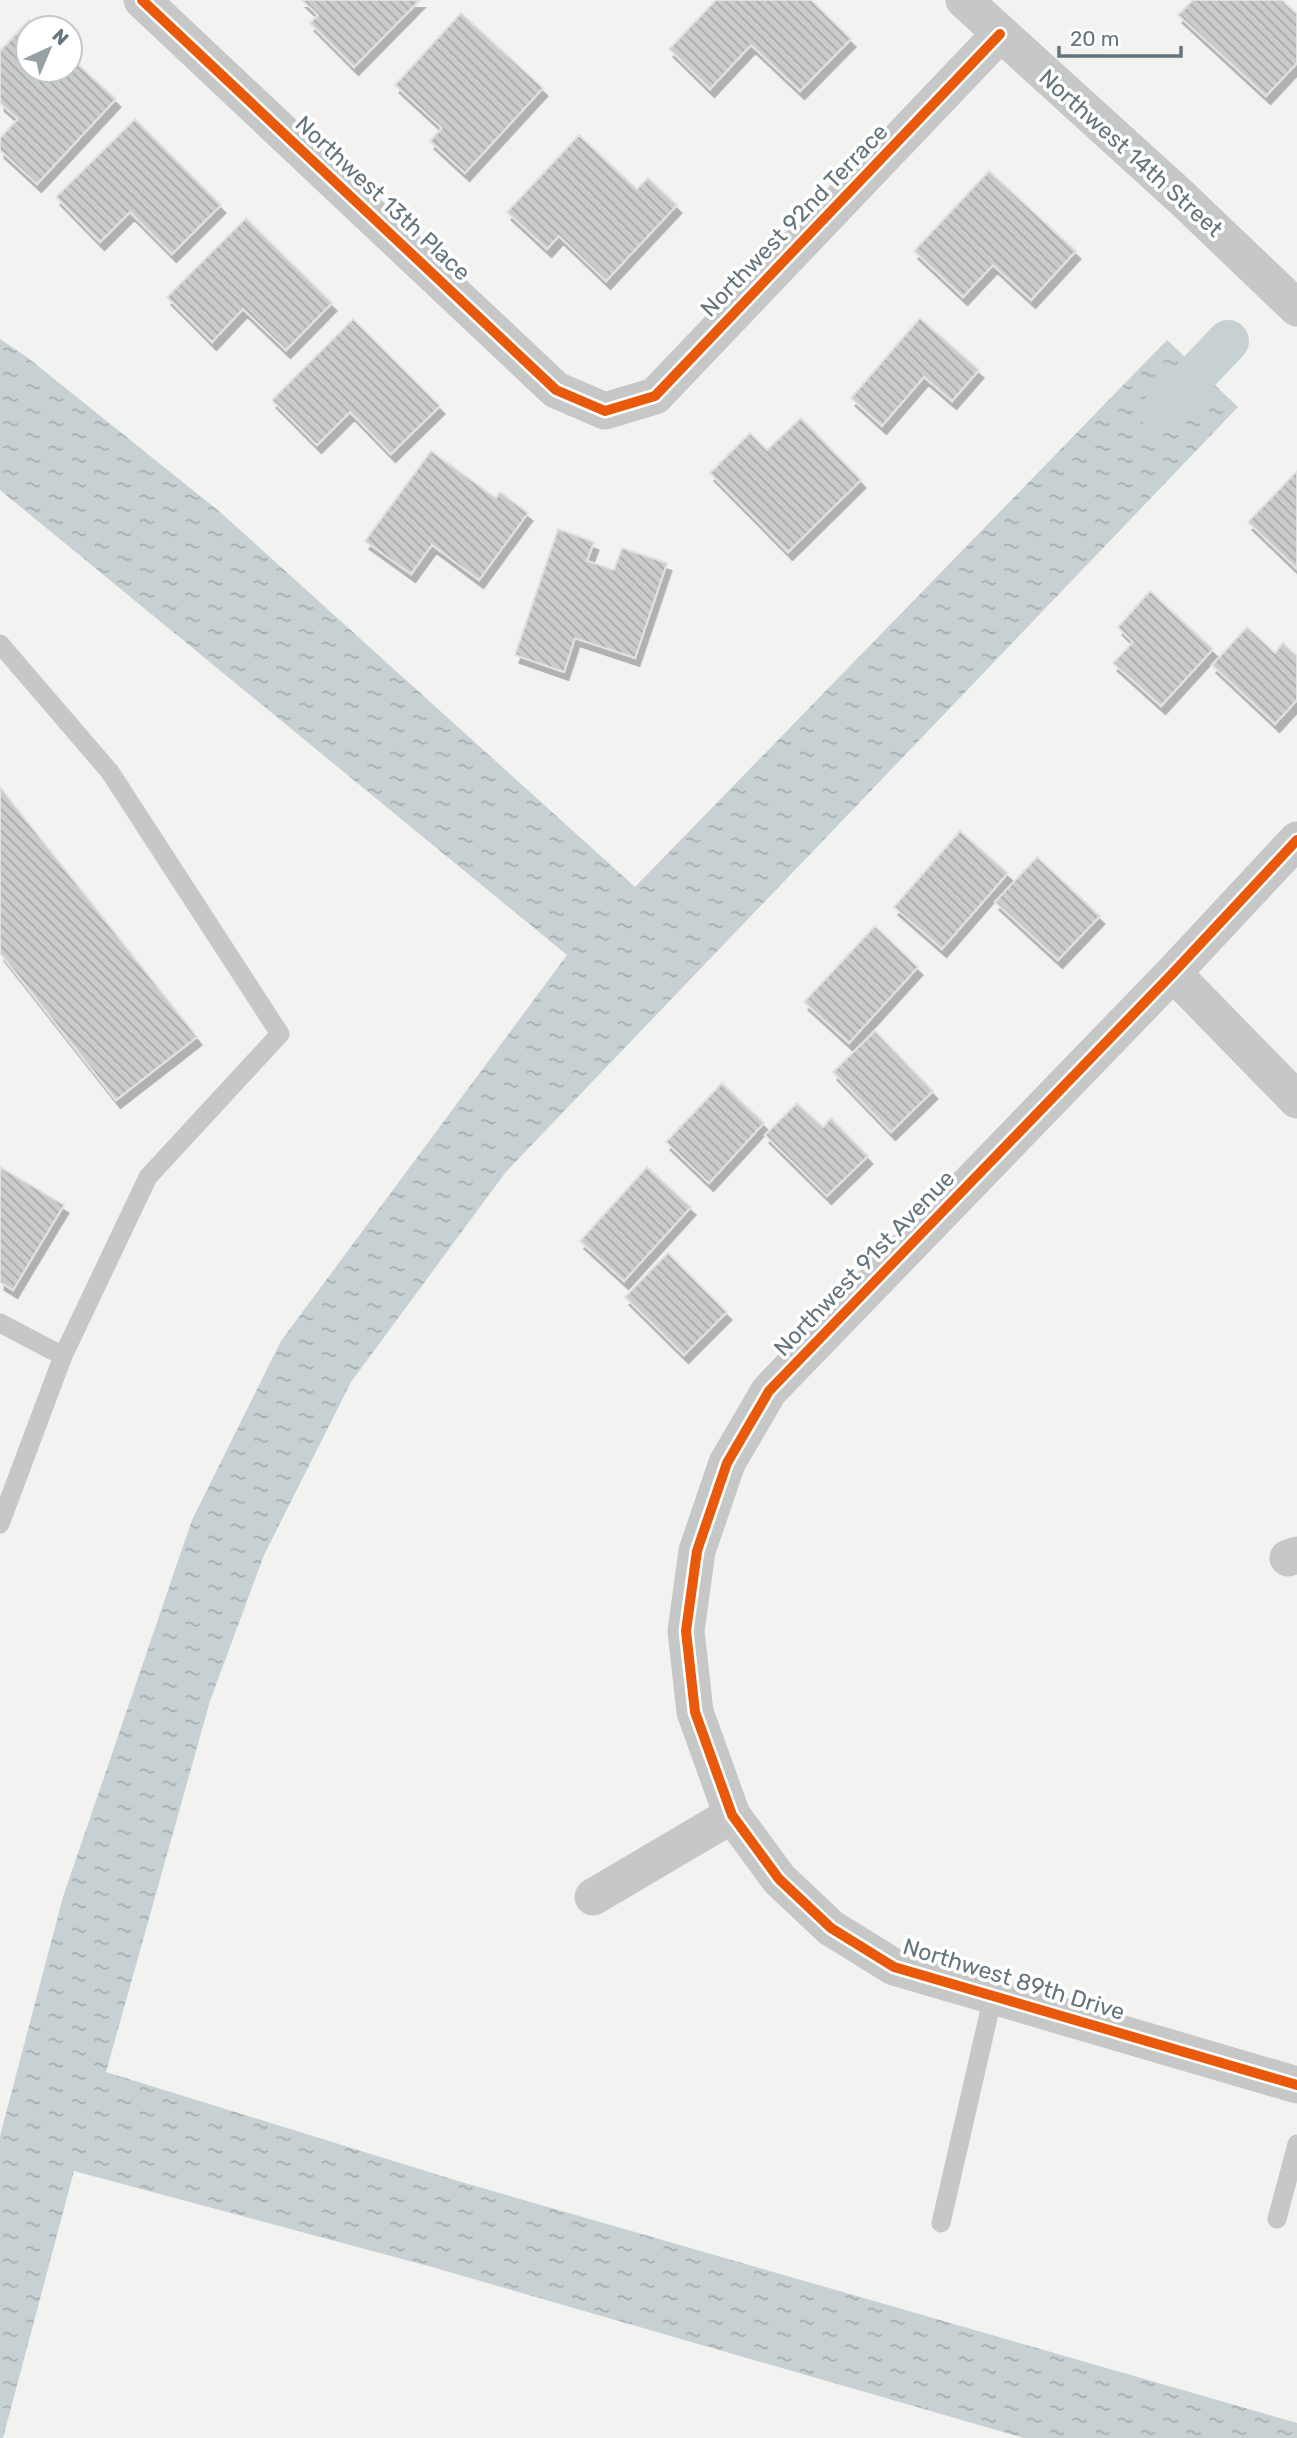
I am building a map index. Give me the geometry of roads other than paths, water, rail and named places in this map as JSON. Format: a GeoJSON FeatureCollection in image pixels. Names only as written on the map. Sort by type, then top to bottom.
{"type":"FeatureCollection","features":[{"type":"Feature","properties":{"kind":"street","name":"Northwest 13th Place"},"geometry":{"type":"LineString","coordinates":[[142,0],[556,390],[605,411]]}},
{"type":"Feature","properties":{"kind":"street","name":"Northwest 14th Street"},"geometry":{"type":"LineString","coordinates":[[964,0],[1182,198],[1297,308]]}},
{"type":"Feature","properties":{"kind":"street","name":"Northwest 92nd Terrace"},"geometry":{"type":"LineString","coordinates":[[605,411],[655,396],[1000,34]]}},
{"type":"Feature","properties":{"kind":"street","name":"Northwest 91st Avenue"},"geometry":{"type":"LineString","coordinates":[[732,1815],[695,1712],[686,1632],[697,1551],[727,1463],[769,1391],[1173,973],[1297,840]]}},
{"type":"Feature","properties":{"kind":"street"},"geometry":{"type":"LineString","coordinates":[[1173,973],[1297,1100]]}},
{"type":"Feature","properties":{"kind":"street"},"geometry":{"type":"LineString","coordinates":[[593,1897],[732,1815]]}},
{"type":"Feature","properties":{"kind":"street","name":"Northwest 89th Drive"},"geometry":{"type":"LineString","coordinates":[[732,1815],[779,1879],[831,1928],[894,1967],[1297,2085]]}},
{"type":"Feature","properties":{"kind":"lane"},"geometry":{"type":"LineString","coordinates":[[0,643],[110,772],[280,1034],[148,1177],[63,1356],[4,1501],[0,1524]]}},
{"type":"Feature","properties":{"kind":"lane"},"geometry":{"type":"LineString","coordinates":[[0,1322],[63,1356]]}},
{"type":"Feature","properties":{"kind":"lane"},"geometry":{"type":"LineString","coordinates":[[941,2223],[993,1996]]}},
{"type":"Feature","properties":{"kind":"lane"},"geometry":{"type":"LineString","coordinates":[[1277,2219],[1297,2144]]}},
{"type":"Feature","properties":{"kind":"water"},"geometry":{"type":"Polygon","coordinates":[[[0,339],[28,358],[220,512],[635,887],[1167,340],[1238,407],[505,1173],[351,1382],[264,1555],[210,1701],[106,2072],[458,2181],[1297,2423],[1297,2438],[1024,2438],[432,2267],[74,2171],[3,2438],[0,2438],[0,2136],[63,1897],[192,1520],[281,1341],[567,955],[0,490],[0,339]]]}},
{"type":"Feature","properties":{"kind":"waterway"},"geometry":{"type":"LineString","coordinates":[[1161,412],[1228,341]]}}]}
